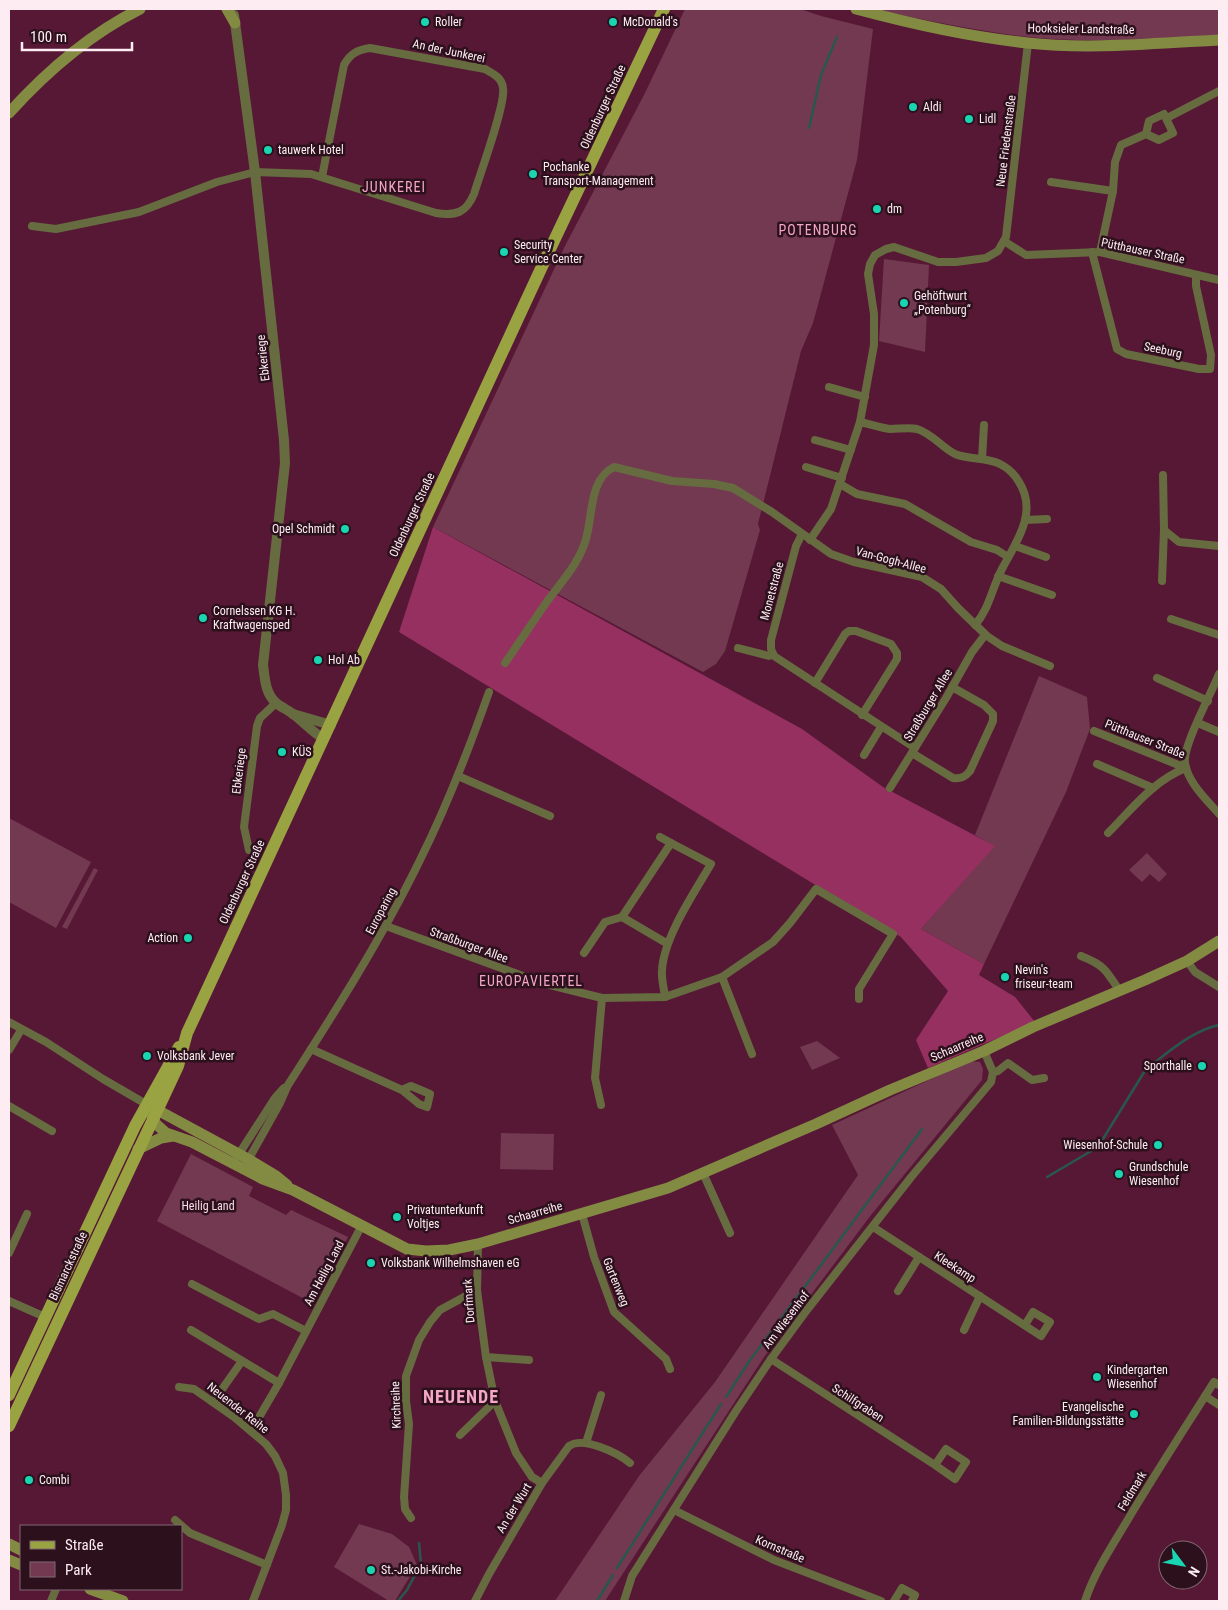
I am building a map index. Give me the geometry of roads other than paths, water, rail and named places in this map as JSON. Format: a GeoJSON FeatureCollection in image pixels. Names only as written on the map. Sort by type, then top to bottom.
{"type":"FeatureCollection","features":[{"type":"Feature","properties":{"kind":"main road"},"geometry":{"type":"LineString","coordinates":[[9,113],[30,90],[68,56],[107,28],[140,9]]}},
{"type":"Feature","properties":{"kind":"main road","name":"Oldenburger Straße"},"geometry":{"type":"LineString","coordinates":[[152,1110],[551,247],[664,9]]}},
{"type":"Feature","properties":{"kind":"main road","name":"Hooksieler Landstraße"},"geometry":{"type":"LineString","coordinates":[[856,9],[905,22],[1028,43],[1111,45],[1219,40]]}},
{"type":"Feature","properties":{"kind":"main road","name":"Schaarreihe"},"geometry":{"type":"LineString","coordinates":[[173,1136],[276,1176],[293,1190],[407,1249],[426,1251],[449,1250],[478,1244],[664,1190],[1187,961],[1219,941]]}},
{"type":"Feature","properties":{"kind":"main road"},"geometry":{"type":"LineString","coordinates":[[152,1110],[161,1129],[173,1136]]}},
{"type":"Feature","properties":{"kind":"main road","name":"Schaarreihe"},"geometry":{"type":"LineString","coordinates":[[152,1110],[241,1161]]}},
{"type":"Feature","properties":{"kind":"main road","name":"Bismarckstraße"},"geometry":{"type":"LineString","coordinates":[[9,1426],[138,1149],[152,1110]]}},
{"type":"Feature","properties":{"kind":"main road","name":"Bismarckstraße"},"geometry":{"type":"LineString","coordinates":[[9,1394],[45,1317],[152,1110]]}},
{"type":"Feature","properties":{"kind":"main road"},"geometry":{"type":"LineString","coordinates":[[138,1149],[160,1138],[173,1136]]}},
{"type":"Feature","properties":{"kind":"main road"},"geometry":{"type":"LineString","coordinates":[[96,1590],[123,1601]]}},
{"type":"Feature","properties":{"kind":"street","name":"Ebkeriege"},"geometry":{"type":"LineString","coordinates":[[233,12],[255,172],[285,463],[264,665],[268,692],[276,703],[260,718],[257,726],[244,827],[249,850]]}},
{"type":"Feature","properties":{"kind":"street","name":"Neue Friedenstraße"},"geometry":{"type":"LineString","coordinates":[[1004,241],[1018,143],[1028,43]]}},
{"type":"Feature","properties":{"kind":"street","name":"An der Junkerei"},"geometry":{"type":"LineString","coordinates":[[32,226],[56,229],[139,212],[217,182],[255,172],[300,173],[322,177],[436,213],[460,212],[470,203],[474,194],[504,96],[503,85],[495,74],[485,70],[370,48],[355,52],[344,65],[322,177]]}},
{"type":"Feature","properties":{"kind":"street"},"geometry":{"type":"LineString","coordinates":[[1167,118],[1219,91]]}},
{"type":"Feature","properties":{"kind":"street"},"geometry":{"type":"LineString","coordinates":[[1096,252],[1113,191],[1115,162],[1120,145],[1146,134],[1159,140],[1173,133],[1164,114],[1149,121],[1146,134]]}},
{"type":"Feature","properties":{"kind":"street"},"geometry":{"type":"LineString","coordinates":[[1052,182],[1113,191]]}},
{"type":"Feature","properties":{"kind":"street"},"geometry":{"type":"LineString","coordinates":[[810,540],[831,509],[860,422],[874,345],[874,314],[868,274],[870,264],[875,255],[894,247],[938,262],[956,262],[986,258],[998,251],[1004,241]]}},
{"type":"Feature","properties":{"kind":"street","name":"Pütthauser Straße"},"geometry":{"type":"LineString","coordinates":[[1004,241],[1026,255],[1096,252],[1219,280]]}},
{"type":"Feature","properties":{"kind":"street","name":"Seeburg"},"geometry":{"type":"LineString","coordinates":[[1096,252],[1117,348],[1126,354],[1199,369],[1210,369],[1211,355],[1196,286],[1196,275]]}},
{"type":"Feature","properties":{"kind":"street"},"geometry":{"type":"LineString","coordinates":[[829,387],[865,397]]}},
{"type":"Feature","properties":{"kind":"street"},"geometry":{"type":"LineString","coordinates":[[860,422],[888,429],[915,429],[927,433],[956,454],[1000,464],[1014,475],[1024,491],[1027,507],[1025,520],[1015,546],[998,576],[989,605],[975,625]]}},
{"type":"Feature","properties":{"kind":"street"},"geometry":{"type":"LineString","coordinates":[[982,459],[984,425]]}},
{"type":"Feature","properties":{"kind":"street"},"geometry":{"type":"LineString","coordinates":[[815,440],[851,450]]}},
{"type":"Feature","properties":{"kind":"street","name":"Van-Gogh-Allee"},"geometry":{"type":"LineString","coordinates":[[505,663],[580,556],[586,539],[594,493],[606,470],[614,467],[672,481],[714,484],[733,488],[747,495],[831,554],[854,562],[922,577],[941,589],[985,635],[1002,646],[1050,666]]}},
{"type":"Feature","properties":{"kind":"street"},"geometry":{"type":"LineString","coordinates":[[806,467],[841,481],[857,494],[906,504],[971,542],[997,550],[1008,557]]}},
{"type":"Feature","properties":{"kind":"street"},"geometry":{"type":"LineString","coordinates":[[1162,581],[1164,530],[1163,475]]}},
{"type":"Feature","properties":{"kind":"street"},"geometry":{"type":"LineString","coordinates":[[1025,520],[1047,518]]}},
{"type":"Feature","properties":{"kind":"street"},"geometry":{"type":"LineString","coordinates":[[1164,530],[1179,542],[1219,546]]}},
{"type":"Feature","properties":{"kind":"street","name":"Monetstraße"},"geometry":{"type":"LineString","coordinates":[[773,654],[771,640],[796,546],[802,534]]}},
{"type":"Feature","properties":{"kind":"street"},"geometry":{"type":"LineString","coordinates":[[1015,546],[1046,557]]}},
{"type":"Feature","properties":{"kind":"street"},"geometry":{"type":"LineString","coordinates":[[998,576],[1052,595]]}},
{"type":"Feature","properties":{"kind":"street"},"geometry":{"type":"LineString","coordinates":[[1171,620],[1219,635]]}},
{"type":"Feature","properties":{"kind":"street"},"geometry":{"type":"LineString","coordinates":[[814,683],[845,634],[849,631],[856,631],[891,644],[897,653],[897,659],[862,715]]}},
{"type":"Feature","properties":{"kind":"street","name":"Straßburger Allee"},"geometry":{"type":"LineString","coordinates":[[890,788],[972,652],[985,635]]}},
{"type":"Feature","properties":{"kind":"street"},"geometry":{"type":"LineString","coordinates":[[738,648],[769,656],[773,654],[953,778],[960,778],[966,776],[970,771],[994,721],[993,714],[984,705],[952,687]]}},
{"type":"Feature","properties":{"kind":"street","name":"Pütthauser Straße"},"geometry":{"type":"LineString","coordinates":[[1219,674],[1190,739],[1185,756],[1186,768],[1200,792],[1219,814]]}},
{"type":"Feature","properties":{"kind":"street"},"geometry":{"type":"LineString","coordinates":[[1157,678],[1208,700]]}},
{"type":"Feature","properties":{"kind":"street","name":"Europaring"},"geometry":{"type":"LineString","coordinates":[[241,1161],[280,1103],[288,1085],[386,926],[442,814],[489,692]]}},
{"type":"Feature","properties":{"kind":"street"},"geometry":{"type":"LineString","coordinates":[[276,703],[292,713],[312,732],[324,739]]}},
{"type":"Feature","properties":{"kind":"street"},"geometry":{"type":"LineString","coordinates":[[292,713],[330,725]]}},
{"type":"Feature","properties":{"kind":"street"},"geometry":{"type":"LineString","coordinates":[[1198,723],[1219,732]]}},
{"type":"Feature","properties":{"kind":"street"},"geometry":{"type":"LineString","coordinates":[[864,755],[881,727]]}},
{"type":"Feature","properties":{"kind":"street","name":"Pütthauser Straße"},"geometry":{"type":"LineString","coordinates":[[1094,731],[1186,768]]}},
{"type":"Feature","properties":{"kind":"street"},"geometry":{"type":"LineString","coordinates":[[1097,764],[1153,788]]}},
{"type":"Feature","properties":{"kind":"street","name":"Pütthauser Straße"},"geometry":{"type":"LineString","coordinates":[[1108,833],[1153,788],[1172,773],[1186,768]]}},
{"type":"Feature","properties":{"kind":"street"},"geometry":{"type":"LineString","coordinates":[[458,776],[550,816]]}},
{"type":"Feature","properties":{"kind":"street"},"geometry":{"type":"LineString","coordinates":[[660,836],[711,864],[686,906],[668,944],[662,970],[665,997]]}},
{"type":"Feature","properties":{"kind":"street"},"geometry":{"type":"LineString","coordinates":[[584,953],[605,922],[622,917],[671,843]]}},
{"type":"Feature","properties":{"kind":"street","name":"Straßburger Allee"},"geometry":{"type":"LineString","coordinates":[[386,926],[542,983],[602,998],[665,997],[722,977],[773,942],[816,889],[893,934],[859,989],[858,999]]}},
{"type":"Feature","properties":{"kind":"street"},"geometry":{"type":"LineString","coordinates":[[622,917],[668,944]]}},
{"type":"Feature","properties":{"kind":"street"},"geometry":{"type":"LineString","coordinates":[[1081,956],[1105,968],[1118,990]]}},
{"type":"Feature","properties":{"kind":"street"},"geometry":{"type":"LineString","coordinates":[[1187,961],[1195,972],[1219,987]]}},
{"type":"Feature","properties":{"kind":"street"},"geometry":{"type":"LineString","coordinates":[[722,977],[752,1054]]}},
{"type":"Feature","properties":{"kind":"street"},"geometry":{"type":"LineString","coordinates":[[601,1104],[595,1078],[602,998]]}},
{"type":"Feature","properties":{"kind":"street"},"geometry":{"type":"LineString","coordinates":[[9,1022],[21,1030],[28,1038],[44,1047],[53,1048],[152,1110]]}},
{"type":"Feature","properties":{"kind":"street"},"geometry":{"type":"LineString","coordinates":[[9,1050],[21,1030]]}},
{"type":"Feature","properties":{"kind":"street"},"geometry":{"type":"LineString","coordinates":[[311,1049],[402,1090]]}},
{"type":"Feature","properties":{"kind":"street"},"geometry":{"type":"LineString","coordinates":[[984,1051],[993,1072],[998,1071],[1008,1063],[1032,1080],[1044,1078]]}},
{"type":"Feature","properties":{"kind":"street","name":"Am Wiesenhof"},"geometry":{"type":"LineString","coordinates":[[624,1601],[632,1576],[736,1410],[771,1359],[912,1176],[991,1082],[993,1072]]}},
{"type":"Feature","properties":{"kind":"street"},"geometry":{"type":"LineString","coordinates":[[9,1106],[52,1131]]}},
{"type":"Feature","properties":{"kind":"street"},"geometry":{"type":"LineString","coordinates":[[703,1174],[730,1233]]}},
{"type":"Feature","properties":{"kind":"street"},"geometry":{"type":"LineString","coordinates":[[9,1253],[27,1214]]}},
{"type":"Feature","properties":{"kind":"street","name":"Gartenweg"},"geometry":{"type":"LineString","coordinates":[[582,1214],[594,1257],[614,1312],[666,1359],[670,1369]]}},
{"type":"Feature","properties":{"kind":"street","name":"Am Heilig Land"},"geometry":{"type":"LineString","coordinates":[[251,1430],[362,1225]]}},
{"type":"Feature","properties":{"kind":"street","name":"Kleekamp"},"geometry":{"type":"LineString","coordinates":[[873,1227],[1025,1325]]}},
{"type":"Feature","properties":{"kind":"street","name":"Dorfmark"},"geometry":{"type":"LineString","coordinates":[[478,1244],[477,1290],[486,1357],[495,1401],[516,1453],[532,1477],[542,1483]]}},
{"type":"Feature","properties":{"kind":"street","name":"Kleekamp"},"geometry":{"type":"LineString","coordinates":[[898,1291],[919,1256]]}},
{"type":"Feature","properties":{"kind":"street"},"geometry":{"type":"LineString","coordinates":[[192,1284],[259,1319],[273,1314],[306,1331]]}},
{"type":"Feature","properties":{"kind":"street","name":"Kirchreihe"},"geometry":{"type":"LineString","coordinates":[[411,1518],[405,1509],[404,1497],[409,1424],[406,1401],[406,1376],[419,1340],[430,1322],[440,1310],[477,1290]]}},
{"type":"Feature","properties":{"kind":"street","name":"Kleekamp"},"geometry":{"type":"LineString","coordinates":[[964,1330],[980,1296]]}},
{"type":"Feature","properties":{"kind":"street"},"geometry":{"type":"LineString","coordinates":[[9,1300],[45,1317]]}},
{"type":"Feature","properties":{"kind":"street"},"geometry":{"type":"LineString","coordinates":[[191,1330],[278,1383]]}},
{"type":"Feature","properties":{"kind":"street"},"geometry":{"type":"LineString","coordinates":[[486,1357],[529,1360]]}},
{"type":"Feature","properties":{"kind":"street","name":"Schilfgraben"},"geometry":{"type":"LineString","coordinates":[[771,1359],[935,1465]]}},
{"type":"Feature","properties":{"kind":"street"},"geometry":{"type":"LineString","coordinates":[[213,1402],[242,1361]]}},
{"type":"Feature","properties":{"kind":"street","name":"Feldmark"},"geometry":{"type":"LineString","coordinates":[[1085,1601],[1088,1591],[1111,1546],[1171,1449],[1214,1382],[1219,1385]]}},
{"type":"Feature","properties":{"kind":"street","name":"Neuender Reihe"},"geometry":{"type":"LineString","coordinates":[[179,1387],[194,1389],[251,1430],[266,1444],[275,1456],[283,1473],[286,1510],[253,1601]]}},
{"type":"Feature","properties":{"kind":"street"},"geometry":{"type":"LineString","coordinates":[[601,1395],[586,1443],[622,1456],[630,1463]]}},
{"type":"Feature","properties":{"kind":"street"},"geometry":{"type":"LineString","coordinates":[[1205,1396],[1219,1405]]}},
{"type":"Feature","properties":{"kind":"street"},"geometry":{"type":"LineString","coordinates":[[460,1435],[495,1401]]}},
{"type":"Feature","properties":{"kind":"street","name":"An der Wurt"},"geometry":{"type":"LineString","coordinates":[[476,1601],[489,1574],[542,1483],[573,1442],[586,1443]]}},
{"type":"Feature","properties":{"kind":"street","name":"Kornstraße"},"geometry":{"type":"LineString","coordinates":[[674,1510],[766,1556],[881,1601]]}},
{"type":"Feature","properties":{"kind":"street"},"geometry":{"type":"LineString","coordinates":[[175,1520],[181,1525]]}},
{"type":"Feature","properties":{"kind":"street"},"geometry":{"type":"LineString","coordinates":[[182,1526],[190,1533],[267,1565]]}},
{"type":"Feature","properties":{"kind":"street"},"geometry":{"type":"LineString","coordinates":[[894,1601],[902,1588],[915,1596],[912,1601]]}},
{"type":"Feature","properties":{"kind":"waterway"},"geometry":{"type":"LineString","coordinates":[[809,128],[821,75],[837,37]]}},
{"type":"Feature","properties":{"kind":"waterway"},"geometry":{"type":"LineString","coordinates":[[1154,1063],[1193,1035],[1219,1025]]}},
{"type":"Feature","properties":{"kind":"waterway"},"geometry":{"type":"LineString","coordinates":[[1047,1177],[1098,1147],[1146,1069]]}},
{"type":"Feature","properties":{"kind":"waterway"},"geometry":{"type":"LineString","coordinates":[[726,1397],[748,1363],[922,1129]]}},
{"type":"Feature","properties":{"kind":"waterway"},"geometry":{"type":"LineString","coordinates":[[617,1568],[721,1404]]}},
{"type":"Feature","properties":{"kind":"waterway"},"geometry":{"type":"LineString","coordinates":[[398,1601],[407,1590],[421,1564],[419,1543]]}},
{"type":"Feature","properties":{"kind":"waterway"},"geometry":{"type":"LineString","coordinates":[[597,1601],[613,1575]]}},
{"type":"Feature","properties":{"kind":"place","name":"Roller"},"geometry":{"type":"Point","coordinates":[425,22]}},
{"type":"Feature","properties":{"kind":"place","name":"McDonald's"},"geometry":{"type":"Point","coordinates":[613,22]}},
{"type":"Feature","properties":{"kind":"place","name":"Aldi"},"geometry":{"type":"Point","coordinates":[913,107]}},
{"type":"Feature","properties":{"kind":"place","name":"Lidl"},"geometry":{"type":"Point","coordinates":[969,119]}},
{"type":"Feature","properties":{"kind":"place","name":"tauwerk Hotel"},"geometry":{"type":"Point","coordinates":[268,150]}},
{"type":"Feature","properties":{"kind":"place","name":"Pochanke Transport-Management"},"geometry":{"type":"Point","coordinates":[533,174]}},
{"type":"Feature","properties":{"kind":"place","name":"dm"},"geometry":{"type":"Point","coordinates":[877,209]}},
{"type":"Feature","properties":{"kind":"place","name":"Security Service Center"},"geometry":{"type":"Point","coordinates":[504,252]}},
{"type":"Feature","properties":{"kind":"place","name":"Gehöftwurt „Potenburg“"},"geometry":{"type":"Point","coordinates":[904,303]}},
{"type":"Feature","properties":{"kind":"place","name":"Opel Schmidt"},"geometry":{"type":"Point","coordinates":[345,529]}},
{"type":"Feature","properties":{"kind":"place","name":"Cornelssen KG H. Kraftwagensped"},"geometry":{"type":"Point","coordinates":[203,618]}},
{"type":"Feature","properties":{"kind":"place","name":"Hol Ab"},"geometry":{"type":"Point","coordinates":[318,660]}},
{"type":"Feature","properties":{"kind":"place","name":"KÜS"},"geometry":{"type":"Point","coordinates":[282,752]}},
{"type":"Feature","properties":{"kind":"place","name":"Action"},"geometry":{"type":"Point","coordinates":[188,938]}},
{"type":"Feature","properties":{"kind":"place","name":"Nevin's friseur-team"},"geometry":{"type":"Point","coordinates":[1005,977]}},
{"type":"Feature","properties":{"kind":"place","name":"Volksbank Jever"},"geometry":{"type":"Point","coordinates":[147,1056]}},
{"type":"Feature","properties":{"kind":"place","name":"Sporthalle"},"geometry":{"type":"Point","coordinates":[1202,1066]}},
{"type":"Feature","properties":{"kind":"place","name":"Wiesenhof-Schule"},"geometry":{"type":"Point","coordinates":[1158,1145]}},
{"type":"Feature","properties":{"kind":"place","name":"Grundschule Wiesenhof"},"geometry":{"type":"Point","coordinates":[1119,1174]}},
{"type":"Feature","properties":{"kind":"place","name":"Privatunterkunft Voltjes"},"geometry":{"type":"Point","coordinates":[397,1217]}},
{"type":"Feature","properties":{"kind":"place","name":"Volksbank Wilhelmshaven eG"},"geometry":{"type":"Point","coordinates":[371,1263]}},
{"type":"Feature","properties":{"kind":"place","name":"Kindergarten Wiesenhof"},"geometry":{"type":"Point","coordinates":[1097,1377]}},
{"type":"Feature","properties":{"kind":"place","name":"Evangelische Familien-Bildungsstätte"},"geometry":{"type":"Point","coordinates":[1134,1414]}},
{"type":"Feature","properties":{"kind":"place","name":"Combi"},"geometry":{"type":"Point","coordinates":[29,1480]}},
{"type":"Feature","properties":{"kind":"place","name":"St.-Jakobi-Kirche"},"geometry":{"type":"Point","coordinates":[371,1570]}},
{"type":"Feature","properties":{"kind":"district","name":"JUNKEREI"},"geometry":{"type":"Point","coordinates":[394,187]}},
{"type":"Feature","properties":{"kind":"district","name":"POTENBURG"},"geometry":{"type":"Point","coordinates":[818,230]}},
{"type":"Feature","properties":{"kind":"district","name":"EUROPAVIERTEL"},"geometry":{"type":"Point","coordinates":[531,981]}},
{"type":"Feature","properties":{"kind":"district","name":"NEUENDE"},"geometry":{"type":"Point","coordinates":[461,1396]}},
{"type":"Feature","properties":{"kind":"park label","name":"Heilig Land"},"geometry":{"type":"Point","coordinates":[208,1206]}}]}
